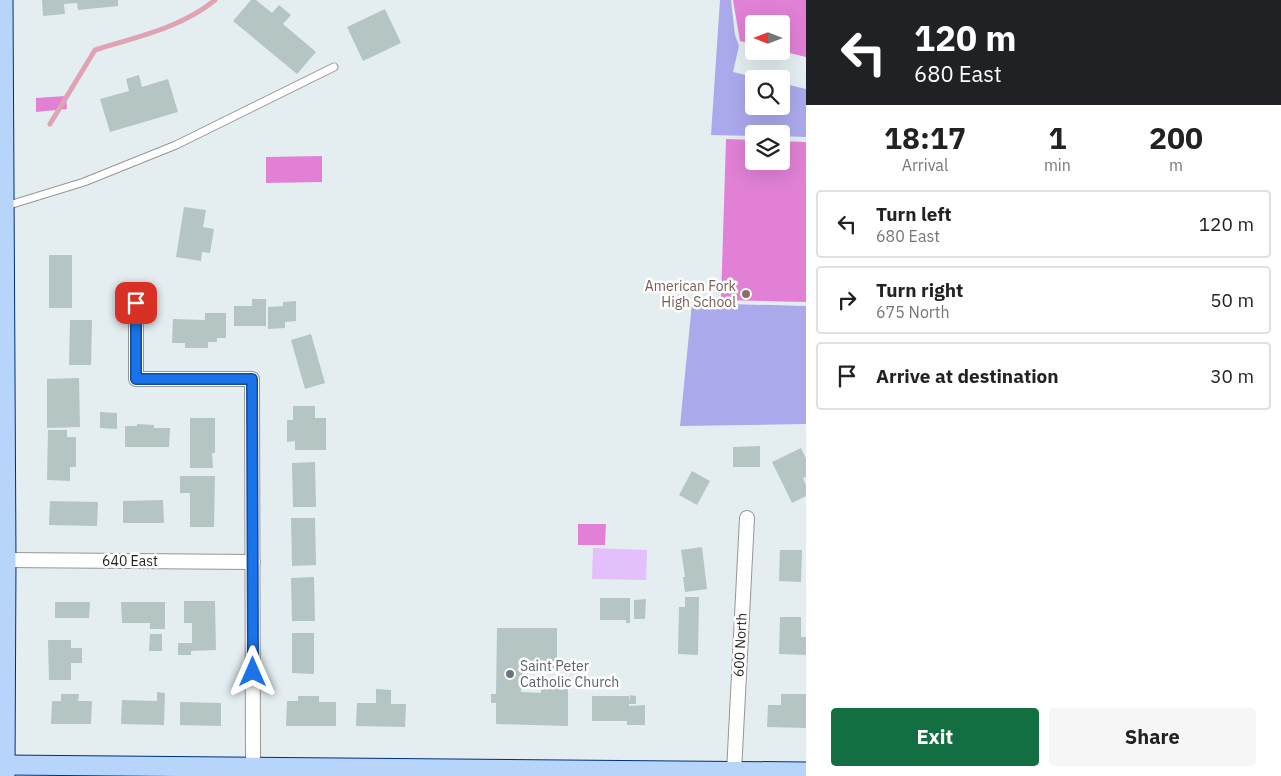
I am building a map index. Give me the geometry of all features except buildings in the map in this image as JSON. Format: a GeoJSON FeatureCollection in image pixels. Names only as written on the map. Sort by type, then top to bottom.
{"type":"FeatureCollection","features":[{"type":"Feature","properties":{"kind":"street"},"geometry":{"type":"LineString","coordinates":[[2,0],[4,207],[3,506],[6,560],[3,680],[5,771],[217,772],[253,768],[389,772],[806,772]]}},
{"type":"Feature","properties":{"kind":"street"},"geometry":{"type":"LineString","coordinates":[[136,303],[136,379],[252,379],[253,768]]}},
{"type":"Feature","properties":{"kind":"street","name":"600 North"},"geometry":{"type":"LineString","coordinates":[[734,772],[747,518]]}},
{"type":"Feature","properties":{"kind":"street","name":"640 East"},"geometry":{"type":"LineString","coordinates":[[6,560],[253,562]]}},
{"type":"Feature","properties":{"kind":"lane"},"geometry":{"type":"LineString","coordinates":[[4,207],[84,182],[176,145],[334,67]]}},
{"type":"Feature","properties":{"kind":"shaded area"},"geometry":{"type":"Polygon","coordinates":[[[720,0],[731,0],[735,35],[739,46],[733,72],[745,75],[745,115],[790,115],[790,85],[806,89],[806,137],[790,136],[790,125],[745,125],[745,136],[711,135],[720,0]]]}},
{"type":"Feature","properties":{"kind":"shaded area"},"geometry":{"type":"Polygon","coordinates":[[[733,0],[806,0],[806,57],[790,53],[790,15],[745,15],[745,42],[740,41],[733,0]]]}},
{"type":"Feature","properties":{"kind":"shaded area"},"geometry":{"type":"Polygon","coordinates":[[[66,96],[67,109],[36,112],[36,98],[66,96]]]}},
{"type":"Feature","properties":{"kind":"shaded area"},"geometry":{"type":"Polygon","coordinates":[[[726,139],[745,140],[745,170],[790,170],[790,141],[806,142],[806,302],[721,300],[726,139]]]}},
{"type":"Feature","properties":{"kind":"shaded area"},"geometry":{"type":"Polygon","coordinates":[[[322,156],[322,182],[266,183],[266,157],[322,156]]]}},
{"type":"Feature","properties":{"kind":"shaded area"},"geometry":{"type":"Polygon","coordinates":[[[692,303],[806,306],[806,424],[680,426],[692,303]]]}},
{"type":"Feature","properties":{"kind":"shaded area"},"geometry":{"type":"Polygon","coordinates":[[[578,524],[606,524],[605,545],[578,545],[578,524]]]}},
{"type":"Feature","properties":{"kind":"shaded area"},"geometry":{"type":"Polygon","coordinates":[[[593,548],[647,550],[646,580],[592,579],[593,548]]]}},
{"type":"Feature","properties":{"kind":"waterway"},"geometry":{"type":"LineString","coordinates":[[50,124],[95,50],[173,25],[202,10],[215,0]]}},
{"type":"Feature","properties":{"kind":"place","name":"American Fork High School"},"geometry":{"type":"Point","coordinates":[746,294]}},
{"type":"Feature","properties":{"kind":"place","name":"Saint Peter Catholic Church"},"geometry":{"type":"Point","coordinates":[510,674]}},
{"type":"Feature","properties":{"kind":"route"},"geometry":{"type":"LineString","coordinates":[[136,303],[136,379],[252,379],[253,672]]}}]}
